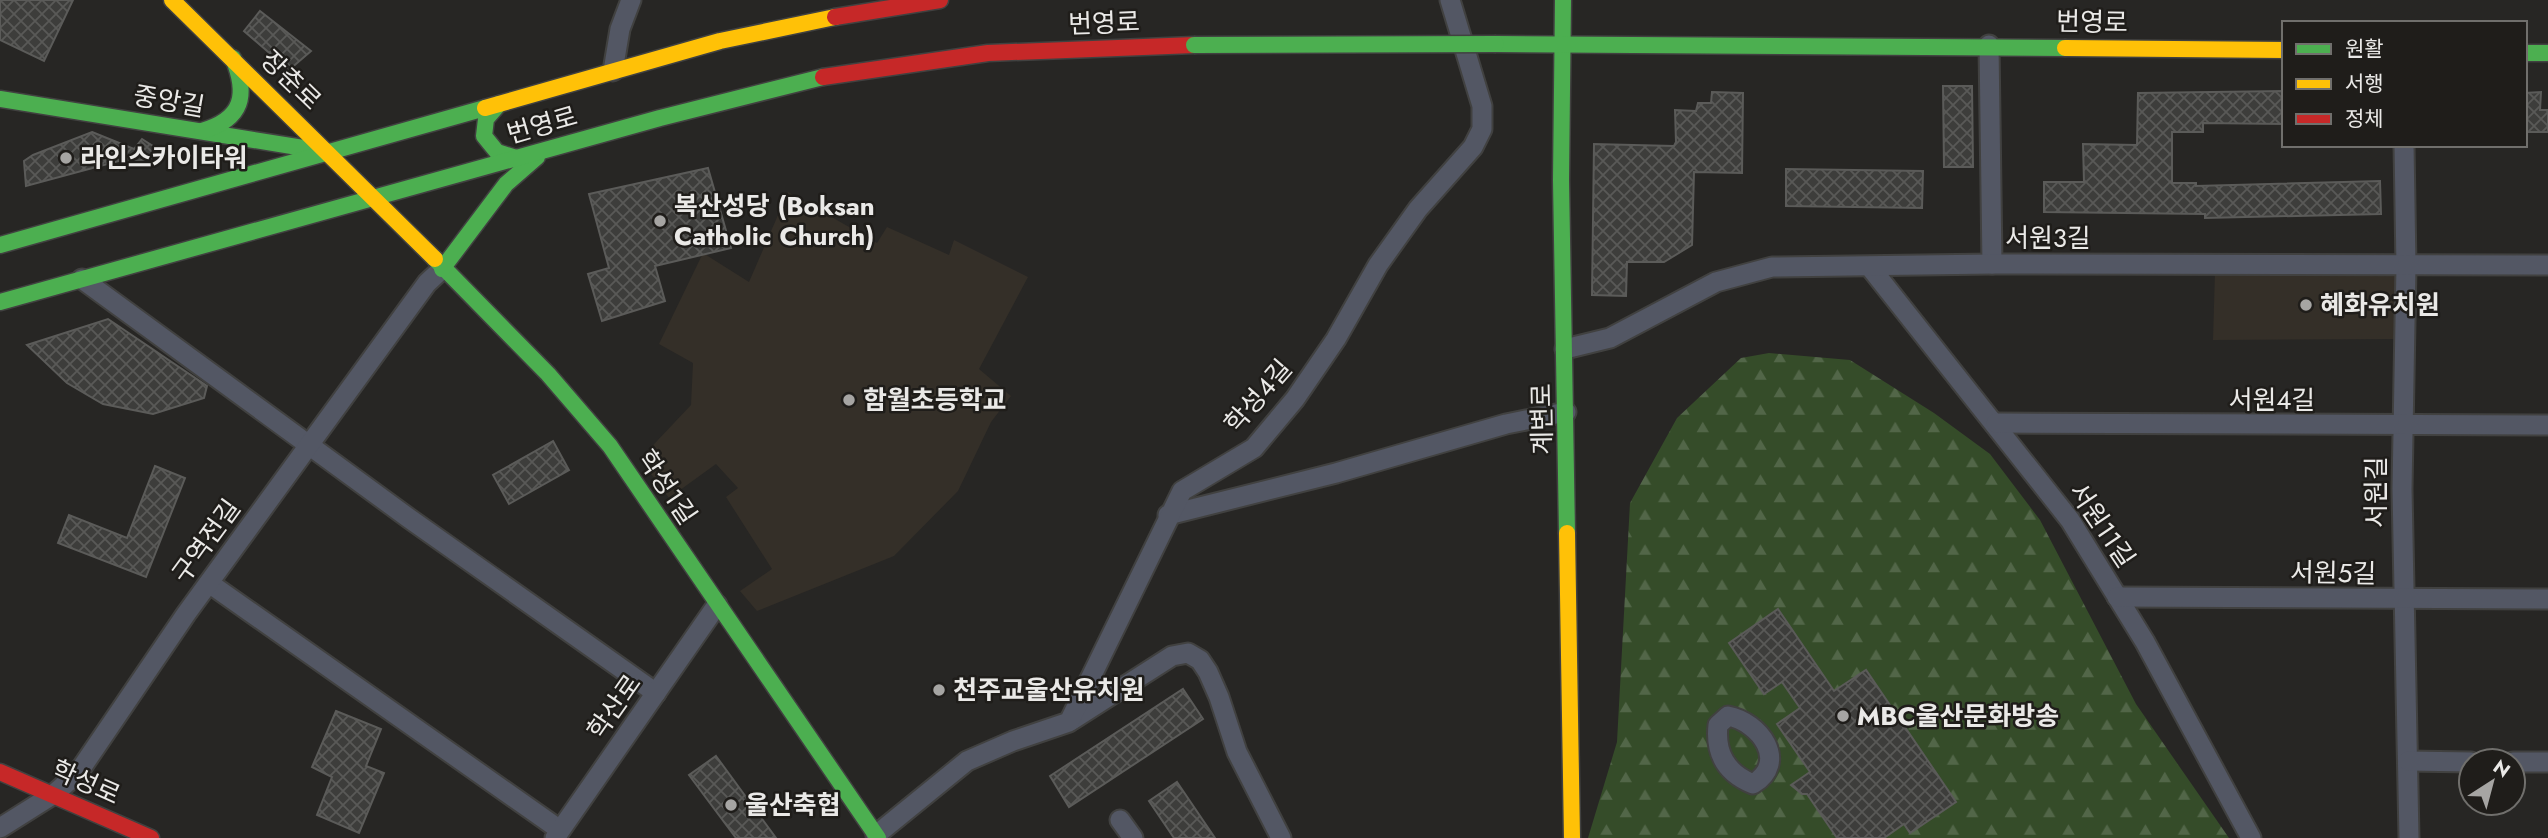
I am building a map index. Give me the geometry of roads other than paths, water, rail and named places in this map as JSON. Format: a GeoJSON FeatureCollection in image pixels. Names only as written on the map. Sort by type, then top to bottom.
{"type":"FeatureCollection","features":[{"type":"Feature","properties":{"kind":"main road","name":"장춘로"},"geometry":{"type":"LineString","coordinates":[[172,0],[330,152],[373,198]]}},
{"type":"Feature","properties":{"kind":"main road","name":"번영로"},"geometry":{"type":"LineString","coordinates":[[0,244],[613,71],[804,22],[940,0]]}},
{"type":"Feature","properties":{"kind":"main road","name":"계변로"},"geometry":{"type":"LineString","coordinates":[[1563,0],[1561,180],[1572,838]]}},
{"type":"Feature","properties":{"kind":"main road","name":"번영로"},"geometry":{"type":"LineString","coordinates":[[0,302],[774,89],[906,63],[988,53],[1194,45],[1496,44],[1989,45],[2282,50]]}},
{"type":"Feature","properties":{"kind":"main road"},"geometry":{"type":"LineString","coordinates":[[2527,53],[2548,53]]}},
{"type":"Feature","properties":{"kind":"main road"},"geometry":{"type":"LineString","coordinates":[[202,131],[223,124],[239,107],[243,84],[232,56]]}},
{"type":"Feature","properties":{"kind":"main road","name":"중앙길"},"geometry":{"type":"LineString","coordinates":[[0,99],[330,152]]}},
{"type":"Feature","properties":{"kind":"main road"},"geometry":{"type":"LineString","coordinates":[[499,104],[486,119],[484,136],[497,152],[516,158]]}},
{"type":"Feature","properties":{"kind":"main road"},"geometry":{"type":"LineString","coordinates":[[442,269],[506,184],[526,164],[552,148]]}},
{"type":"Feature","properties":{"kind":"main road","name":"학성1길"},"geometry":{"type":"LineString","coordinates":[[373,198],[548,374],[610,446],[877,837]]}},
{"type":"Feature","properties":{"kind":"main road","name":"학성로"},"geometry":{"type":"LineString","coordinates":[[0,772],[151,838]]}},
{"type":"Feature","properties":{"kind":"street"},"geometry":{"type":"LineString","coordinates":[[613,71],[620,29],[631,0]]}},
{"type":"Feature","properties":{"kind":"street","name":"학성4길"},"geometry":{"type":"LineString","coordinates":[[1069,722],[1182,491],[1191,483],[1254,448],[1271,428],[1329,349],[1378,265],[1418,209],[1473,147],[1482,129],[1482,106],[1450,0]]}},
{"type":"Feature","properties":{"kind":"street"},"geometry":{"type":"LineString","coordinates":[[1989,45],[1992,264]]}},
{"type":"Feature","properties":{"kind":"street","name":"서원길"},"geometry":{"type":"LineString","coordinates":[[2404,147],[2404,600],[2409,838]]}},
{"type":"Feature","properties":{"kind":"street","name":"서원3길"},"geometry":{"type":"LineString","coordinates":[[1565,349],[1610,338],[1716,282],[1745,272],[1772,267],[1992,264],[2548,265]]}},
{"type":"Feature","properties":{"kind":"street","name":"서원11길"},"geometry":{"type":"LineString","coordinates":[[1870,267],[2070,520],[2146,642],[2251,838]]}},
{"type":"Feature","properties":{"kind":"street","name":"구역전길"},"geometry":{"type":"LineString","coordinates":[[0,828],[54,794],[78,773],[309,444],[427,284],[442,269]]}},
{"type":"Feature","properties":{"kind":"street"},"geometry":{"type":"LineString","coordinates":[[82,279],[421,527],[656,693]]}},
{"type":"Feature","properties":{"kind":"street"},"geometry":{"type":"LineString","coordinates":[[1168,515],[1336,473],[1506,424],[1566,412]]}},
{"type":"Feature","properties":{"kind":"street","name":"서원4길"},"geometry":{"type":"LineString","coordinates":[[1996,424],[2403,427],[2548,425]]}},
{"type":"Feature","properties":{"kind":"street"},"geometry":{"type":"LineString","coordinates":[[209,583],[557,834]]}},
{"type":"Feature","properties":{"kind":"street","name":"서원5길"},"geometry":{"type":"LineString","coordinates":[[2117,597],[2548,599]]}},
{"type":"Feature","properties":{"kind":"street","name":"학산로"},"geometry":{"type":"LineString","coordinates":[[557,834],[717,605]]}},
{"type":"Feature","properties":{"kind":"street"},"geometry":{"type":"LineString","coordinates":[[877,837],[967,761],[1069,722],[1162,660],[1188,653],[1200,660],[1208,672],[1237,752],[1281,838]]}},
{"type":"Feature","properties":{"kind":"street"},"geometry":{"type":"LineString","coordinates":[[2408,761],[2457,762]]}},
{"type":"Feature","properties":{"kind":"street"},"geometry":{"type":"LineString","coordinates":[[2527,762],[2548,762]]}},
{"type":"Feature","properties":{"kind":"street"},"geometry":{"type":"LineString","coordinates":[[1120,820],[1133,838]]}},
{"type":"Feature","properties":{"kind":"place","name":"라인스카이타워"},"geometry":{"type":"Point","coordinates":[66,158]}},
{"type":"Feature","properties":{"kind":"place","name":"복산성당 (Boksan Catholic Church)"},"geometry":{"type":"Point","coordinates":[660,221]}},
{"type":"Feature","properties":{"kind":"place","name":"혜화유치원"},"geometry":{"type":"Point","coordinates":[2306,305]}},
{"type":"Feature","properties":{"kind":"place","name":"함월초등학교"},"geometry":{"type":"Point","coordinates":[849,400]}},
{"type":"Feature","properties":{"kind":"place","name":"천주교울산유치원"},"geometry":{"type":"Point","coordinates":[939,690]}},
{"type":"Feature","properties":{"kind":"place","name":"MBC울산문화방송"},"geometry":{"type":"Point","coordinates":[1843,716]}},
{"type":"Feature","properties":{"kind":"place","name":"울산축협"},"geometry":{"type":"Point","coordinates":[731,805]}}]}
